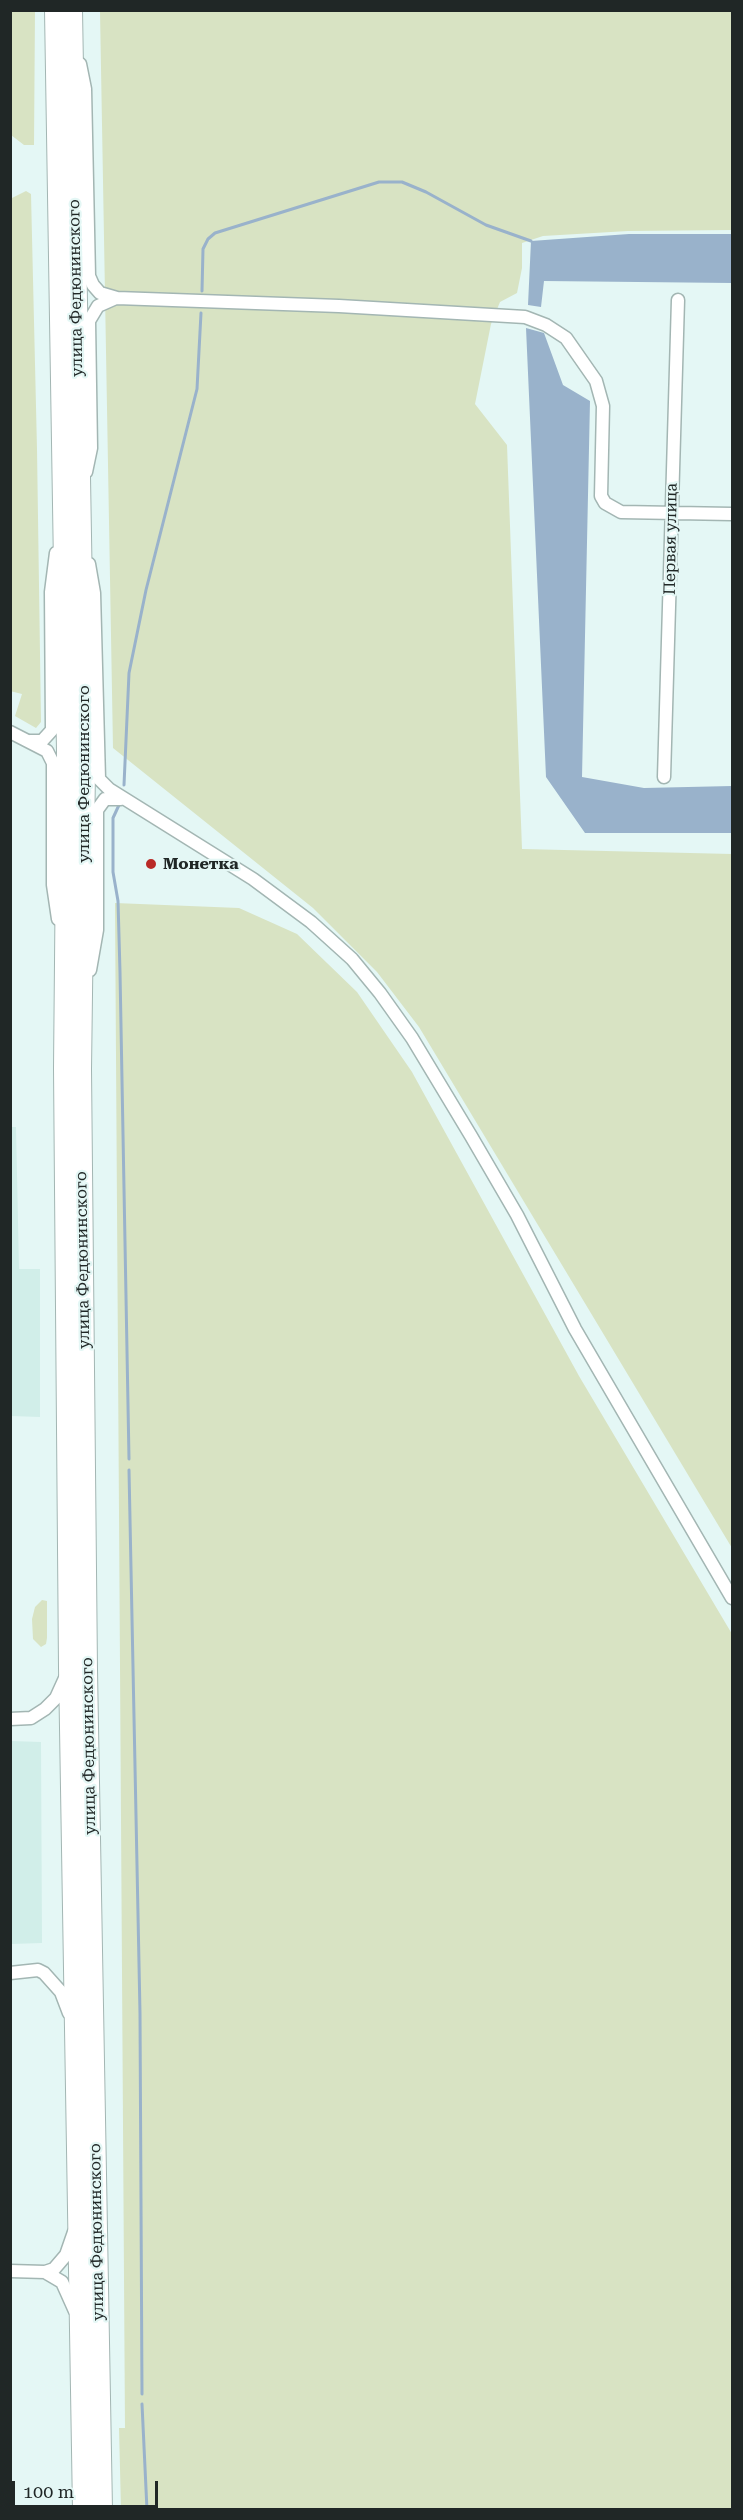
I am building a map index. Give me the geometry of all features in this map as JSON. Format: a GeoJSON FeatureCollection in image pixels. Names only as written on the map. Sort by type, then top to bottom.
{"type":"FeatureCollection","features":[{"type":"Feature","properties":{"kind":"highway","name":"улица Федюнинского"},"geometry":{"type":"LineString","coordinates":[[55,10],[85,769],[82,1019],[88,1694],[102,2510]]}},
{"type":"Feature","properties":{"kind":"highway","name":"улица Федюнинского"},"geometry":{"type":"LineString","coordinates":[[72,20],[74,504],[64,962],[69,1668],[83,2510]]}},
{"type":"Feature","properties":{"kind":"street"},"geometry":{"type":"LineString","coordinates":[[72,20],[85,89],[89,276],[100,293],[117,298],[339,306],[525,317],[546,325],[566,338],[596,381],[603,406],[601,496],[605,504],[621,512],[732,514]]}},
{"type":"Feature","properties":{"kind":"street"},"geometry":{"type":"LineString","coordinates":[[30,741],[42,741],[52,730],[51,592],[91,448],[89,321],[98,306],[117,298]]}},
{"type":"Feature","properties":{"kind":"street","name":"Первая улица"},"geometry":{"type":"LineString","coordinates":[[664,777],[678,300]]}},
{"type":"Feature","properties":{"kind":"street"},"geometry":{"type":"LineString","coordinates":[[74,504],[94,593],[98,773],[104,785],[253,879],[311,922],[352,959],[380,993],[412,1038],[483,1156],[517,1215],[575,1329],[732,1598]]}},
{"type":"Feature","properties":{"kind":"street"},"geometry":{"type":"LineString","coordinates":[[10,732],[47,751],[54,768],[53,885],[64,962]]}},
{"type":"Feature","properties":{"kind":"street"},"geometry":{"type":"LineString","coordinates":[[82,1019],[96,930],[97,810],[101,801],[108,797],[126,800]]}},
{"type":"Feature","properties":{"kind":"street"},"geometry":{"type":"LineString","coordinates":[[10,1719],[31,1719],[56,1698],[69,1668]]}},
{"type":"Feature","properties":{"kind":"street"},"geometry":{"type":"LineString","coordinates":[[10,1973],[38,1970],[50,1978],[62,1992],[76,2042]]}},
{"type":"Feature","properties":{"kind":"street"},"geometry":{"type":"LineString","coordinates":[[45,2272],[54,2268],[66,2254],[79,2216]]}},
{"type":"Feature","properties":{"kind":"street"},"geometry":{"type":"LineString","coordinates":[[10,2271],[45,2272],[55,2276],[65,2286],[80,2328]]}},
{"type":"Feature","properties":{"kind":"shaded area"},"geometry":{"type":"Polygon","coordinates":[[[11,10],[35,11],[34,145],[24,145],[11,135],[11,10]]]}},
{"type":"Feature","properties":{"kind":"shaded area"},"geometry":{"type":"Polygon","coordinates":[[[100,11],[732,11],[732,230],[628,231],[543,236],[522,243],[522,268],[517,293],[500,302],[491,324],[475,404],[507,445],[522,849],[732,854],[732,1548],[419,1027],[377,972],[313,908],[113,748],[100,11]]]}},
{"type":"Feature","properties":{"kind":"shaded area"},"geometry":{"type":"Polygon","coordinates":[[[26,191],[31,194],[37,449],[41,722],[36,728],[15,716],[22,694],[10,691],[10,199],[26,191]]]}},
{"type":"Feature","properties":{"kind":"shaded area"},"geometry":{"type":"Polygon","coordinates":[[[115,903],[239,908],[297,934],[357,992],[412,1072],[579,1376],[732,1634],[732,2509],[121,2509],[119,2428],[125,2428],[115,903]]]}},
{"type":"Feature","properties":{"kind":"shaded area"},"geometry":{"type":"Polygon","coordinates":[[[10,1127],[16,1127],[19,1269],[40,1269],[40,1417],[11,1416],[10,1127]]]}},
{"type":"Feature","properties":{"kind":"shaded area"},"geometry":{"type":"Polygon","coordinates":[[[42,1600],[47,1601],[47,1638],[46,1644],[41,1647],[33,1639],[32,1619],[35,1607],[42,1600]]]}},
{"type":"Feature","properties":{"kind":"shaded area"},"geometry":{"type":"Polygon","coordinates":[[[11,1741],[41,1742],[42,1943],[11,1944],[11,1741]]]}},
{"type":"Feature","properties":{"kind":"water"},"geometry":{"type":"Polygon","coordinates":[[[629,234],[732,234],[732,283],[544,281],[541,307],[528,305],[531,241],[629,234]]]}},
{"type":"Feature","properties":{"kind":"water"},"geometry":{"type":"Polygon","coordinates":[[[526,328],[544,333],[563,385],[590,401],[582,777],[644,788],[732,786],[732,833],[585,833],[546,777],[526,328]]]}},
{"type":"Feature","properties":{"kind":"waterway"},"geometry":{"type":"LineString","coordinates":[[202,291],[203,249],[208,239],[215,233],[379,182],[402,182],[426,192],[486,225],[531,241]]}},
{"type":"Feature","properties":{"kind":"waterway"},"geometry":{"type":"LineString","coordinates":[[124,785],[129,673],[146,590],[197,389],[201,313]]}},
{"type":"Feature","properties":{"kind":"waterway"},"geometry":{"type":"LineString","coordinates":[[119,805],[113,818],[113,872],[118,901],[120,972],[129,1459]]}},
{"type":"Feature","properties":{"kind":"waterway"},"geometry":{"type":"LineString","coordinates":[[129,1470],[140,2013],[142,2394]]}},
{"type":"Feature","properties":{"kind":"waterway"},"geometry":{"type":"LineString","coordinates":[[142,2404],[147,2510]]}},
{"type":"Feature","properties":{"kind":"place","name":"Монетка"},"geometry":{"type":"Point","coordinates":[151,864]}}]}
